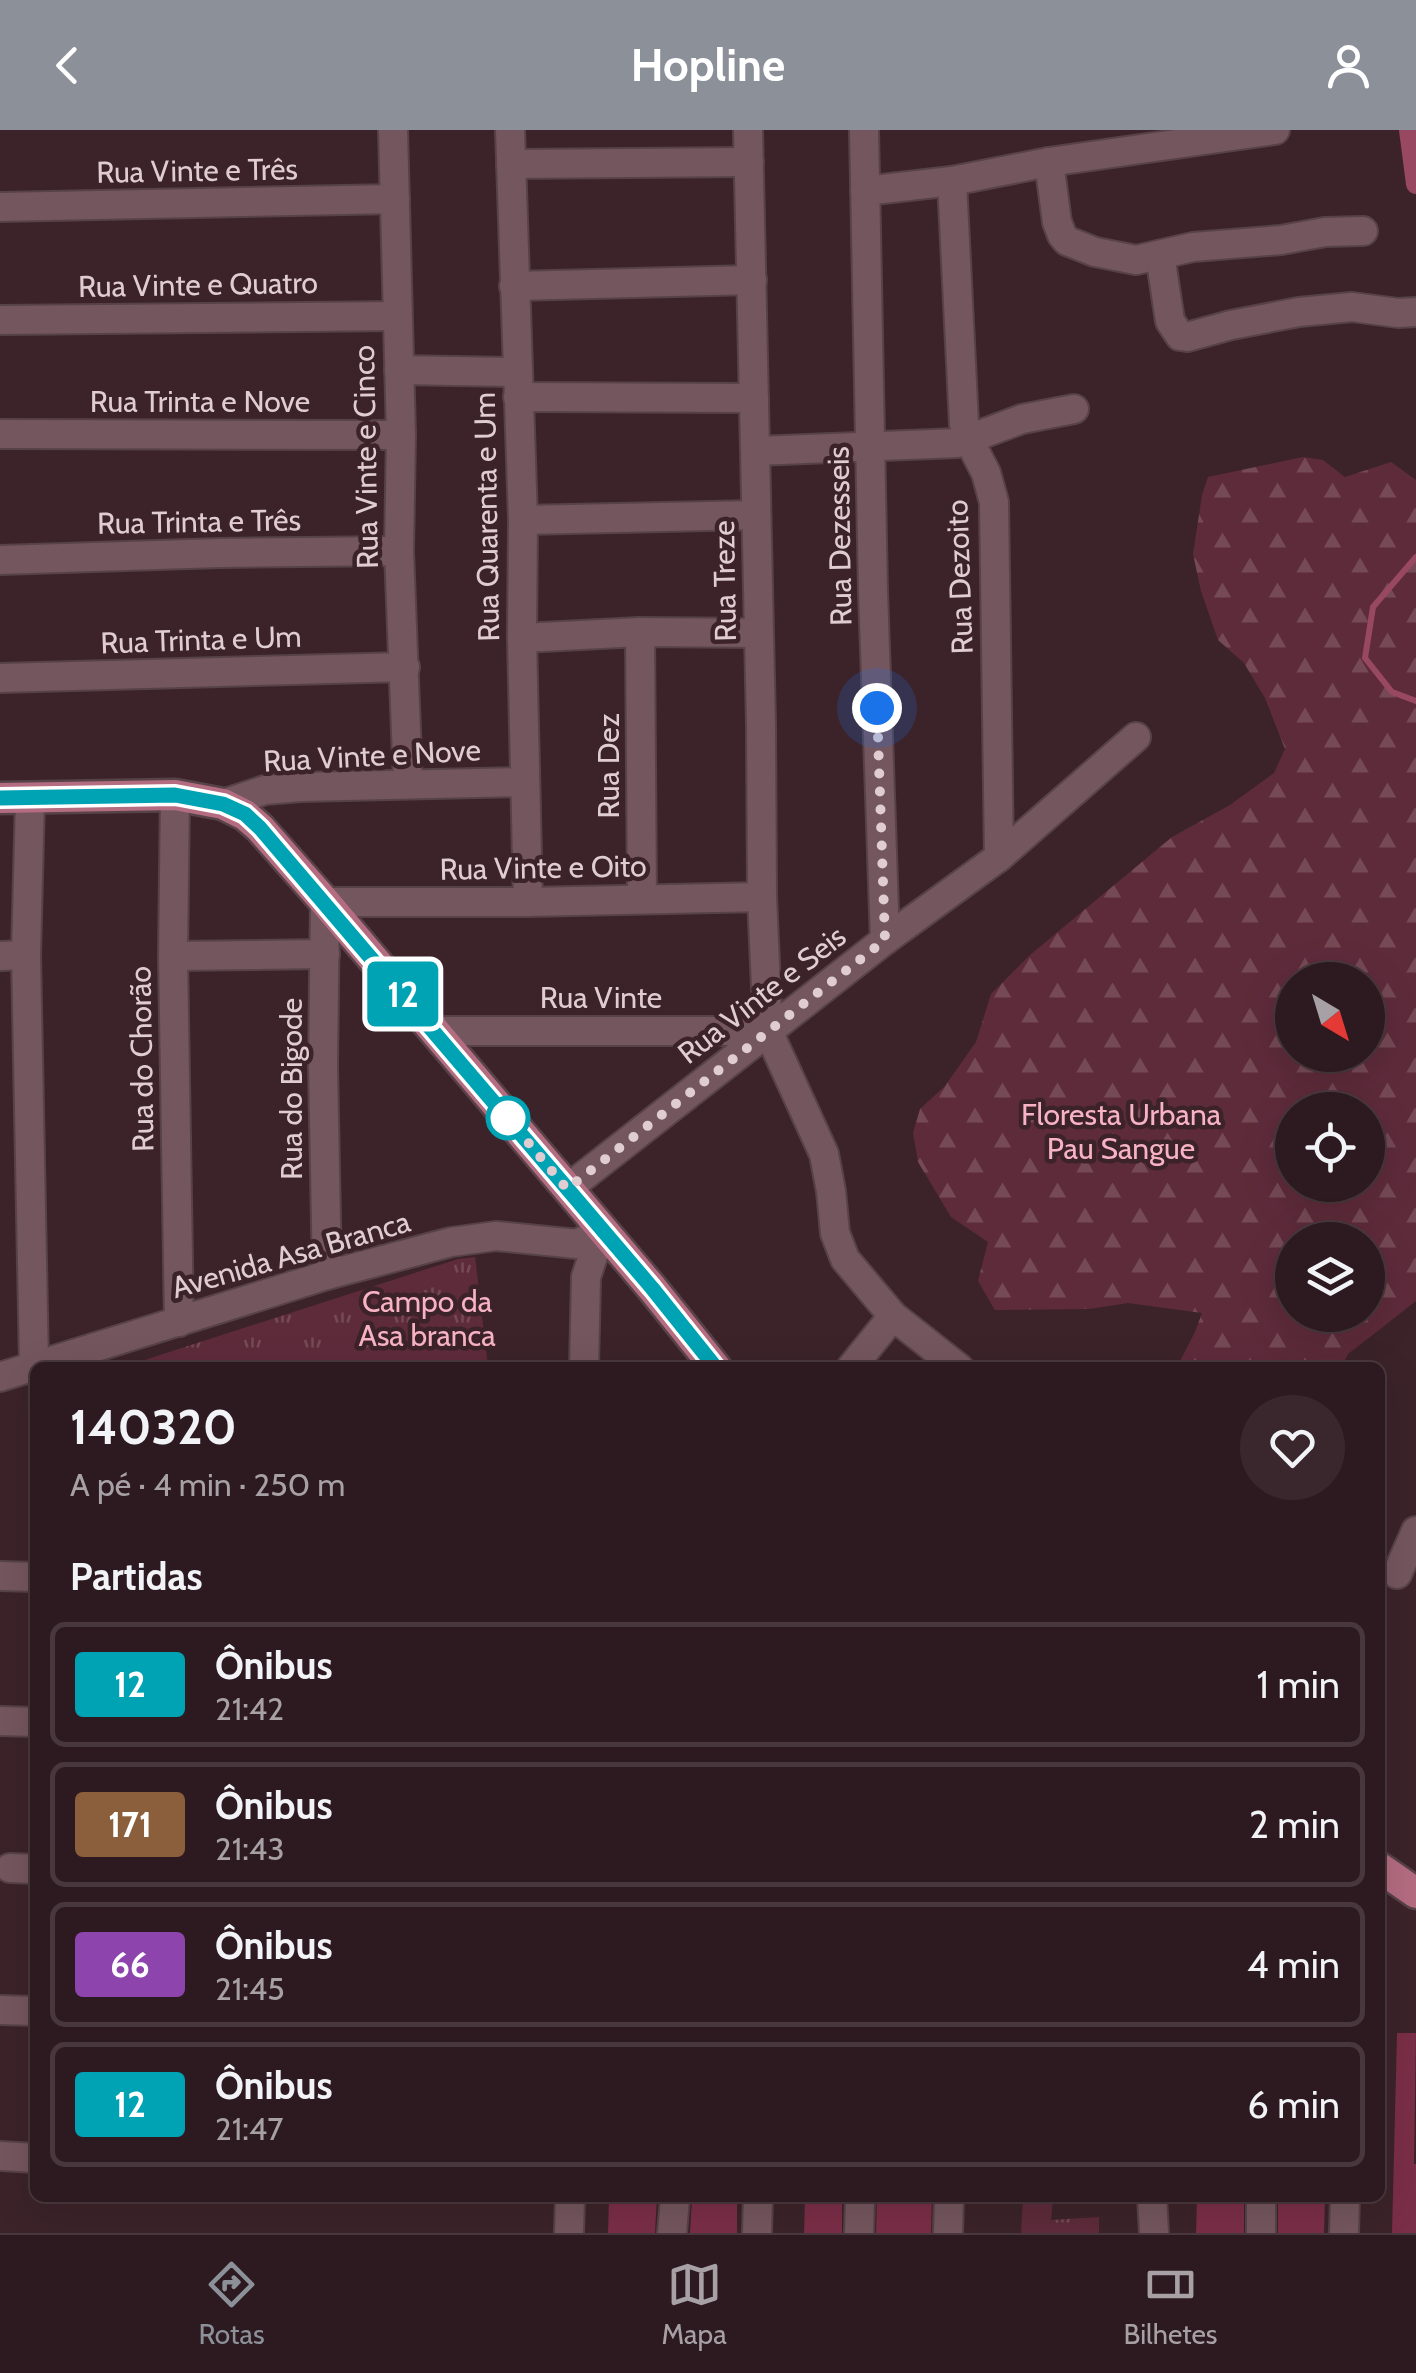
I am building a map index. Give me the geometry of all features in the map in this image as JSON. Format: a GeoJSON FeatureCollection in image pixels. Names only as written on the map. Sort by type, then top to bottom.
{"type":"FeatureCollection","features":[{"type":"Feature","properties":{"kind":"main road"},"geometry":{"type":"LineString","coordinates":[[15,798],[175,795],[223,804],[245,814],[325,902],[711,1362]]}},
{"type":"Feature","properties":{"kind":"main road"},"geometry":{"type":"LineString","coordinates":[[1385,1871],[1416,1893]]}},
{"type":"Feature","properties":{"kind":"street","name":"Rua Vinte e Cinco"},"geometry":{"type":"LineString","coordinates":[[393,130],[401,435],[399,551],[408,783]]}},
{"type":"Feature","properties":{"kind":"street","name":"Rua Quarenta e Um"},"geometry":{"type":"LineString","coordinates":[[510,130],[523,520],[528,902]]}},
{"type":"Feature","properties":{"kind":"street","name":"Rua Treze"},"geometry":{"type":"LineString","coordinates":[[748,130],[762,897],[768,1031]]}},
{"type":"Feature","properties":{"kind":"street","name":"Rua Dezesseis"},"geometry":{"type":"LineString","coordinates":[[864,130],[885,940]]}},
{"type":"Feature","properties":{"kind":"street"},"geometry":{"type":"LineString","coordinates":[[866,191],[1275,130]]}},
{"type":"Feature","properties":{"kind":"street"},"geometry":{"type":"LineString","coordinates":[[511,164],[750,162]]}},
{"type":"Feature","properties":{"kind":"street"},"geometry":{"type":"LineString","coordinates":[[1049,162],[1062,235],[1067,241],[1096,252],[1136,260],[1206,246],[1326,232],[1363,232]]}},
{"type":"Feature","properties":{"kind":"street","name":"Rua Dezoito"},"geometry":{"type":"LineString","coordinates":[[952,181],[964,424],[994,502],[999,857]]}},
{"type":"Feature","properties":{"kind":"street","name":"Rua Vinte e Três"},"geometry":{"type":"LineString","coordinates":[[0,207],[395,199]]}},
{"type":"Feature","properties":{"kind":"street"},"geometry":{"type":"LineString","coordinates":[[1160,255],[1170,321],[1180,336],[1299,312],[1352,308],[1416,312]]}},
{"type":"Feature","properties":{"kind":"street"},"geometry":{"type":"LineString","coordinates":[[514,286],[752,280]]}},
{"type":"Feature","properties":{"kind":"street","name":"Rua Vinte e Quatro"},"geometry":{"type":"LineString","coordinates":[[0,320],[396,316]]}},
{"type":"Feature","properties":{"kind":"street"},"geometry":{"type":"LineString","coordinates":[[399,370],[518,385],[754,398]]}},
{"type":"Feature","properties":{"kind":"street"},"geometry":{"type":"LineString","coordinates":[[756,451],[958,443],[1003,424],[1074,410]]}},
{"type":"Feature","properties":{"kind":"street","name":"Rua Trinta e Nove"},"geometry":{"type":"LineString","coordinates":[[0,434],[401,435]]}},
{"type":"Feature","properties":{"kind":"street"},"geometry":{"type":"LineString","coordinates":[[523,520],[756,515]]}},
{"type":"Feature","properties":{"kind":"street","name":"Rua Trinta e Três"},"geometry":{"type":"LineString","coordinates":[[0,560],[399,551]]}},
{"type":"Feature","properties":{"kind":"street"},"geometry":{"type":"LineString","coordinates":[[522,638],[640,632],[759,633]]}},
{"type":"Feature","properties":{"kind":"street","name":"Rua Dez"},"geometry":{"type":"LineString","coordinates":[[640,632],[642,899]]}},
{"type":"Feature","properties":{"kind":"street","name":"Rua Trinta e Um"},"geometry":{"type":"LineString","coordinates":[[0,678],[405,667]]}},
{"type":"Feature","properties":{"kind":"street","name":"Rua Vinte e Seis"},"geometry":{"type":"LineString","coordinates":[[567,1189],[885,940],[999,857],[1136,737]]}},
{"type":"Feature","properties":{"kind":"street","name":"Rua Vinte e Nove"},"geometry":{"type":"LineString","coordinates":[[223,804],[265,790],[526,782]]}},
{"type":"Feature","properties":{"kind":"street","name":"Rua do Chorão"},"geometry":{"type":"LineString","coordinates":[[175,795],[178,1322]]}},
{"type":"Feature","properties":{"kind":"street"},"geometry":{"type":"LineString","coordinates":[[15,798],[13,956],[34,1362]]}},
{"type":"Feature","properties":{"kind":"street","name":"Rua Vinte e Oito"},"geometry":{"type":"LineString","coordinates":[[325,902],[762,897]]}},
{"type":"Feature","properties":{"kind":"street","name":"Rua do Bigode"},"geometry":{"type":"LineString","coordinates":[[325,902],[327,1275]]}},
{"type":"Feature","properties":{"kind":"street"},"geometry":{"type":"LineString","coordinates":[[173,956],[325,954]]}},
{"type":"Feature","properties":{"kind":"street","name":"Rua Vinte"},"geometry":{"type":"LineString","coordinates":[[434,1031],[768,1031]]}},
{"type":"Feature","properties":{"kind":"street"},"geometry":{"type":"LineString","coordinates":[[768,1031],[824,1154],[835,1233],[845,1259],[893,1316],[951,1362]]}},
{"type":"Feature","properties":{"kind":"street"},"geometry":{"type":"LineString","coordinates":[[584,1362],[586,1276],[605,1233]]}},
{"type":"Feature","properties":{"kind":"street","name":"Avenida Asa Branca"},"geometry":{"type":"LineString","coordinates":[[44,1362],[327,1275],[451,1242],[496,1236],[577,1244],[605,1233]]}},
{"type":"Feature","properties":{"kind":"street"},"geometry":{"type":"LineString","coordinates":[[856,1362],[893,1316]]}},
{"type":"Feature","properties":{"kind":"street","name":"Avenida Asa Branca"},"geometry":{"type":"LineString","coordinates":[[0,1376],[30,1366]]}},
{"type":"Feature","properties":{"kind":"street"},"geometry":{"type":"LineString","coordinates":[[1398,1574],[1416,1531]]}},
{"type":"Feature","properties":{"kind":"street"},"geometry":{"type":"LineString","coordinates":[[0,1576],[30,1577]]}},
{"type":"Feature","properties":{"kind":"street"},"geometry":{"type":"LineString","coordinates":[[0,1721],[30,1722]]}},
{"type":"Feature","properties":{"kind":"street"},"geometry":{"type":"LineString","coordinates":[[0,2010],[30,2011]]}},
{"type":"Feature","properties":{"kind":"street"},"geometry":{"type":"LineString","coordinates":[[0,2156],[30,2158]]}},
{"type":"Feature","properties":{"kind":"street"},"geometry":{"type":"LineString","coordinates":[[569,2233],[570,2202]]}},
{"type":"Feature","properties":{"kind":"street"},"geometry":{"type":"LineString","coordinates":[[672,2233],[675,2202]]}},
{"type":"Feature","properties":{"kind":"street"},"geometry":{"type":"LineString","coordinates":[[757,2233],[758,2202]]}},
{"type":"Feature","properties":{"kind":"street"},"geometry":{"type":"LineString","coordinates":[[859,2233],[860,2202]]}},
{"type":"Feature","properties":{"kind":"street"},"geometry":{"type":"LineString","coordinates":[[948,2233],[949,2202]]}},
{"type":"Feature","properties":{"kind":"street"},"geometry":{"type":"LineString","coordinates":[[1152,2202],[1154,2233]]}},
{"type":"Feature","properties":{"kind":"street"},"geometry":{"type":"LineString","coordinates":[[1261,2202],[1261,2233]]}},
{"type":"Feature","properties":{"kind":"street"},"geometry":{"type":"LineString","coordinates":[[1344,2233],[1345,2202]]}},
{"type":"Feature","properties":{"kind":"green space","name":"Floresta Urbana Pau Sangue"},"geometry":{"type":"Polygon","coordinates":[[[1303,457],[1323,460],[1345,477],[1391,462],[1416,480],[1416,1301],[1385,1325],[1385,1222],[1275,1222],[1275,1332],[1376,1332],[1344,1362],[1180,1362],[1202,1313],[1128,1303],[1089,1309],[995,1310],[978,1281],[988,1242],[951,1217],[918,1162],[913,1133],[920,1109],[945,1086],[976,1042],[991,994],[1030,955],[1172,837],[1230,805],[1274,773],[1285,749],[1265,698],[1244,663],[1218,640],[1193,554],[1208,477],[1303,457]]]}},
{"type":"Feature","properties":{"kind":"green space","name":"Campo da Asa branca"},"geometry":{"type":"Polygon","coordinates":[[[475,1257],[487,1362],[139,1362],[458,1259],[475,1257]]]}},
{"type":"Feature","properties":{"kind":"green space"},"geometry":{"type":"Polygon","coordinates":[[[1023,2202],[1053,2202],[1051,2220],[1099,2217],[1099,2233],[1021,2233],[1023,2202]]]}},
{"type":"Feature","properties":{"kind":"building"},"geometry":{"type":"Polygon","coordinates":[[[1397,2033],[1416,2033],[1416,2233],[1392,2233],[1397,2033]]]}},
{"type":"Feature","properties":{"kind":"building"},"geometry":{"type":"Polygon","coordinates":[[[609,2202],[657,2202],[655,2233],[608,2233],[609,2202]]]}},
{"type":"Feature","properties":{"kind":"building"},"geometry":{"type":"Polygon","coordinates":[[[692,2202],[737,2202],[737,2233],[690,2233],[692,2202]]]}},
{"type":"Feature","properties":{"kind":"building"},"geometry":{"type":"Polygon","coordinates":[[[805,2202],[842,2202],[842,2233],[804,2233],[805,2202]]]}},
{"type":"Feature","properties":{"kind":"building"},"geometry":{"type":"Polygon","coordinates":[[[877,2202],[932,2202],[931,2233],[876,2233],[877,2202]]]}},
{"type":"Feature","properties":{"kind":"building"},"geometry":{"type":"Polygon","coordinates":[[[1197,2202],[1244,2202],[1244,2233],[1196,2233],[1197,2202]]]}},
{"type":"Feature","properties":{"kind":"building"},"geometry":{"type":"Polygon","coordinates":[[[1278,2202],[1325,2202],[1324,2233],[1278,2233],[1278,2202]]]}},
{"type":"Feature","properties":{"kind":"waterway"},"geometry":{"type":"LineString","coordinates":[[1409,130],[1416,184]]}},
{"type":"Feature","properties":{"kind":"waterway"},"geometry":{"type":"LineString","coordinates":[[1416,557],[1373,607],[1365,658],[1392,692],[1416,701]]}},
{"type":"Feature","properties":{"kind":"bus line","name":"12"},"geometry":{"type":"LineString","coordinates":[[0,798],[175,795],[223,804],[245,814],[347,928],[711,1362]]}},
{"type":"Feature","properties":{"kind":"route"},"geometry":{"type":"LineString","coordinates":[[508,1118],[501,1110],[567,1189],[885,940],[877,708]]}}]}
